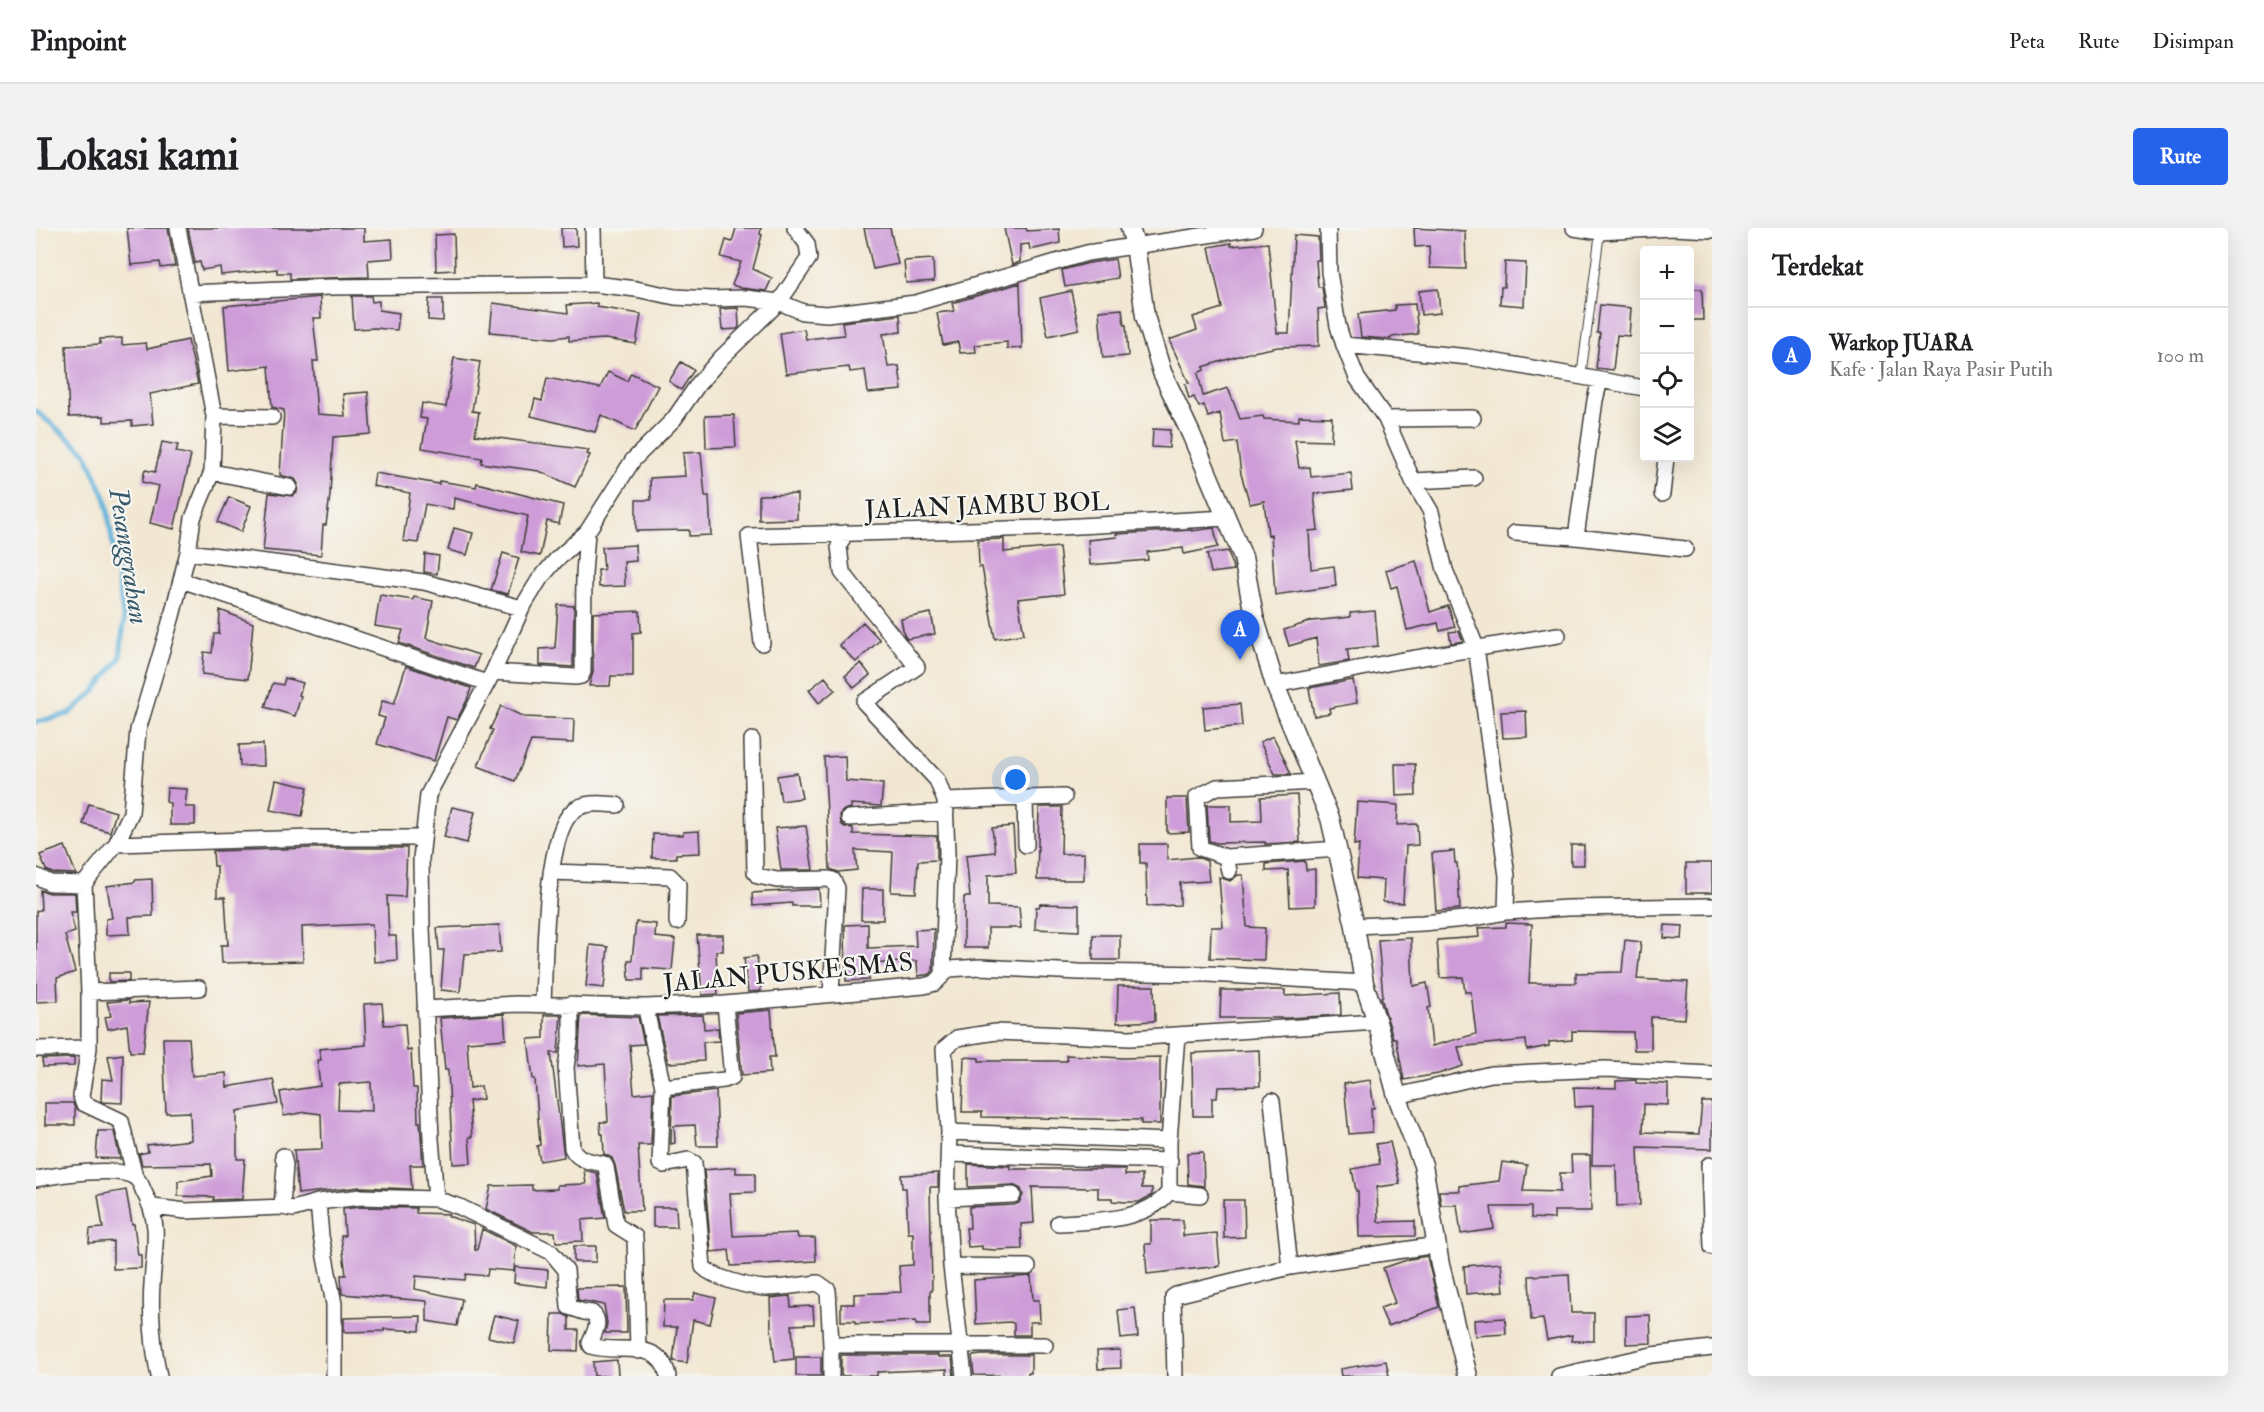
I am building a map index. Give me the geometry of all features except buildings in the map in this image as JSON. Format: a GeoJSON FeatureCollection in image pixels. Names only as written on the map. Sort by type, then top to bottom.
{"type":"FeatureCollection","features":[{"type":"Feature","properties":{"kind":"street"},"geometry":{"type":"LineString","coordinates":[[159,1376],[154,1356],[152,1285],[156,1251],[153,1207],[135,1177],[121,1121],[83,1103],[82,1100],[89,1048],[90,992],[84,884],[116,844],[131,813],[138,730],[181,580],[193,518],[212,472],[214,416],[177,228]]}},
{"type":"Feature","properties":{"kind":"street"},"geometry":{"type":"LineString","coordinates":[[593,228],[594,284]]}},
{"type":"Feature","properties":{"kind":"street"},"geometry":{"type":"LineString","coordinates":[[436,1200],[425,1009],[421,859],[428,795],[490,678],[522,608],[539,580],[556,560],[587,532],[633,460],[674,419],[699,383],[721,358],[779,302],[809,258],[807,244],[795,228]]}},
{"type":"Feature","properties":{"kind":"street"},"geometry":{"type":"LineString","coordinates":[[190,293],[330,287],[594,284],[675,297],[712,300],[746,298],[779,302],[803,312],[827,314],[916,303],[1087,253],[1133,236],[1254,228]]}},
{"type":"Feature","properties":{"kind":"street"},"geometry":{"type":"LineString","coordinates":[[1328,228],[1329,272],[1338,326],[1344,345],[1357,378],[1386,419],[1413,481],[1431,512],[1445,570],[1476,647],[1507,876],[1506,912]]}},
{"type":"Feature","properties":{"kind":"street"},"geometry":{"type":"LineString","coordinates":[[1575,228],[1600,232],[1672,228],[1712,230]]}},
{"type":"Feature","properties":{"kind":"street"},"geometry":{"type":"LineString","coordinates":[[1133,236],[1145,315],[1162,372],[1243,556],[1254,616],[1275,685],[1330,818],[1355,926],[1364,983],[1397,1096],[1423,1165],[1440,1265],[1468,1376]]}},
{"type":"Feature","properties":{"kind":"street"},"geometry":{"type":"LineString","coordinates":[[1344,345],[1469,357],[1640,387]]}},
{"type":"Feature","properties":{"kind":"street"},"geometry":{"type":"LineString","coordinates":[[1576,537],[1595,400],[1600,380]]}},
{"type":"Feature","properties":{"kind":"street"},"geometry":{"type":"LineString","coordinates":[[214,416],[272,417]]}},
{"type":"Feature","properties":{"kind":"street"},"geometry":{"type":"LineString","coordinates":[[1386,419],[1473,418]]}},
{"type":"Feature","properties":{"kind":"street"},"geometry":{"type":"LineString","coordinates":[[1662,494],[1666,462]]}},
{"type":"Feature","properties":{"kind":"street"},"geometry":{"type":"LineString","coordinates":[[212,472],[289,487]]}},
{"type":"Feature","properties":{"kind":"street"},"geometry":{"type":"LineString","coordinates":[[1413,481],[1474,478]]}},
{"type":"Feature","properties":{"kind":"street","name":"JALAN JAMBU BOL"},"geometry":{"type":"LineString","coordinates":[[762,643],[749,536],[1042,528],[1227,518]]}},
{"type":"Feature","properties":{"kind":"street"},"geometry":{"type":"LineString","coordinates":[[181,580],[490,678],[575,677],[581,676],[584,672],[584,574],[587,532]]}},
{"type":"Feature","properties":{"kind":"street"},"geometry":{"type":"LineString","coordinates":[[845,533],[839,546],[843,572],[917,667],[864,702],[937,780],[945,806],[947,853],[943,975]]}},
{"type":"Feature","properties":{"kind":"street"},"geometry":{"type":"LineString","coordinates":[[1515,533],[1685,549]]}},
{"type":"Feature","properties":{"kind":"street"},"geometry":{"type":"LineString","coordinates":[[188,552],[424,582],[522,608]]}},
{"type":"Feature","properties":{"kind":"street"},"geometry":{"type":"LineString","coordinates":[[1275,685],[1476,647],[1558,635]]}},
{"type":"Feature","properties":{"kind":"street"},"geometry":{"type":"LineString","coordinates":[[752,740],[755,872],[758,876],[777,880],[829,879],[833,880],[837,888],[831,994]]}},
{"type":"Feature","properties":{"kind":"street"},"geometry":{"type":"LineString","coordinates":[[1316,782],[1217,787],[1197,797],[1200,848],[1227,864],[1338,849]]}},
{"type":"Feature","properties":{"kind":"street"},"geometry":{"type":"LineString","coordinates":[[849,818],[1025,798],[1064,797]]}},
{"type":"Feature","properties":{"kind":"street"},"geometry":{"type":"LineString","coordinates":[[1025,798],[1026,845]]}},
{"type":"Feature","properties":{"kind":"street"},"geometry":{"type":"LineString","coordinates":[[543,1004],[551,872],[555,847],[562,825],[573,810],[590,804],[617,805]]}},
{"type":"Feature","properties":{"kind":"street"},"geometry":{"type":"LineString","coordinates":[[116,844],[312,838],[423,838]]}},
{"type":"Feature","properties":{"kind":"street"},"geometry":{"type":"LineString","coordinates":[[551,872],[670,876],[678,884],[677,922]]}},
{"type":"Feature","properties":{"kind":"street"},"geometry":{"type":"LineString","coordinates":[[36,876],[50,884],[84,884]]}},
{"type":"Feature","properties":{"kind":"street"},"geometry":{"type":"LineString","coordinates":[[1355,926],[1423,923],[1475,918],[1506,912],[1567,908],[1712,906]]}},
{"type":"Feature","properties":{"kind":"street","name":"JALAN PUSKESMAS"},"geometry":{"type":"LineString","coordinates":[[425,1009],[543,1004],[645,1007],[725,1004],[924,986],[935,983],[949,969],[980,967],[1079,972],[1208,974],[1364,983]]}},
{"type":"Feature","properties":{"kind":"street"},"geometry":{"type":"LineString","coordinates":[[90,992],[199,988]]}},
{"type":"Feature","properties":{"kind":"street"},"geometry":{"type":"LineString","coordinates":[[571,1004],[571,1036],[566,1067],[572,1148],[575,1155],[581,1159],[604,1164],[616,1225],[636,1237],[638,1350]]}},
{"type":"Feature","properties":{"kind":"street"},"geometry":{"type":"LineString","coordinates":[[663,1087],[724,1080],[732,1077],[725,1004]]}},
{"type":"Feature","properties":{"kind":"street"},"geometry":{"type":"LineString","coordinates":[[647,1014],[663,1087],[660,1163],[664,1165],[688,1160],[694,1163],[703,1267],[709,1273],[725,1279],[764,1288],[818,1283],[823,1285],[828,1290],[831,1376]]}},
{"type":"Feature","properties":{"kind":"street"},"geometry":{"type":"LineString","coordinates":[[964,1376],[951,1266],[947,1198],[950,1154],[944,1048],[957,1038],[996,1032],[1130,1038],[1377,1022]]}},
{"type":"Feature","properties":{"kind":"street"},"geometry":{"type":"LineString","coordinates":[[1058,1223],[1119,1219],[1161,1202],[1169,1192],[1169,1142],[1177,1035]]}},
{"type":"Feature","properties":{"kind":"street"},"geometry":{"type":"LineString","coordinates":[[36,1049],[89,1048]]}},
{"type":"Feature","properties":{"kind":"street"},"geometry":{"type":"LineString","coordinates":[[1397,1096],[1491,1074],[1605,1070],[1712,1074]]}},
{"type":"Feature","properties":{"kind":"street"},"geometry":{"type":"LineString","coordinates":[[1272,1101],[1290,1268]]}},
{"type":"Feature","properties":{"kind":"street"},"geometry":{"type":"LineString","coordinates":[[949,1132],[1169,1142]]}},
{"type":"Feature","properties":{"kind":"street"},"geometry":{"type":"LineString","coordinates":[[950,1154],[1170,1161]]}},
{"type":"Feature","properties":{"kind":"street"},"geometry":{"type":"LineString","coordinates":[[282,1207],[285,1165],[283,1156]]}},
{"type":"Feature","properties":{"kind":"street"},"geometry":{"type":"LineString","coordinates":[[1709,1165],[1712,1247]]}},
{"type":"Feature","properties":{"kind":"street"},"geometry":{"type":"LineString","coordinates":[[36,1179],[63,1173],[109,1172],[135,1177]]}},
{"type":"Feature","properties":{"kind":"street"},"geometry":{"type":"LineString","coordinates":[[1169,1192],[1200,1195]]}},
{"type":"Feature","properties":{"kind":"street"},"geometry":{"type":"LineString","coordinates":[[947,1198],[1013,1195]]}},
{"type":"Feature","properties":{"kind":"street"},"geometry":{"type":"LineString","coordinates":[[153,1207],[186,1211],[303,1208],[318,1202],[361,1197],[436,1200],[459,1207],[551,1252],[566,1270],[569,1307],[592,1312],[596,1316],[598,1322],[591,1346],[652,1353],[664,1363],[668,1376]]}},
{"type":"Feature","properties":{"kind":"street"},"geometry":{"type":"LineString","coordinates":[[318,1202],[321,1236],[334,1304],[334,1376]]}},
{"type":"Feature","properties":{"kind":"street"},"geometry":{"type":"LineString","coordinates":[[1175,1376],[1173,1297],[1180,1293],[1290,1268],[1437,1245]]}},
{"type":"Feature","properties":{"kind":"street"},"geometry":{"type":"LineString","coordinates":[[951,1266],[1028,1267]]}},
{"type":"Feature","properties":{"kind":"street"},"geometry":{"type":"LineString","coordinates":[[831,1345],[1045,1346]]}},
{"type":"Feature","properties":{"kind":"street"},"geometry":{"type":"LineString","coordinates":[[1559,1376],[1652,1355],[1712,1348]]}},
{"type":"Feature","properties":{"kind":"lane"},"geometry":{"type":"LineString","coordinates":[[1581,377],[1600,232]]}},
{"type":"Feature","properties":{"kind":"waterway","name":"Pesanggrahan"},"geometry":{"type":"LineString","coordinates":[[36,411],[86,453],[106,500],[124,621],[120,658],[95,691],[69,714],[36,722]]}},
{"type":"Feature","properties":{"kind":"place","name":"Warkop JUARA"},"geometry":{"type":"Point","coordinates":[1240,660]}}]}
